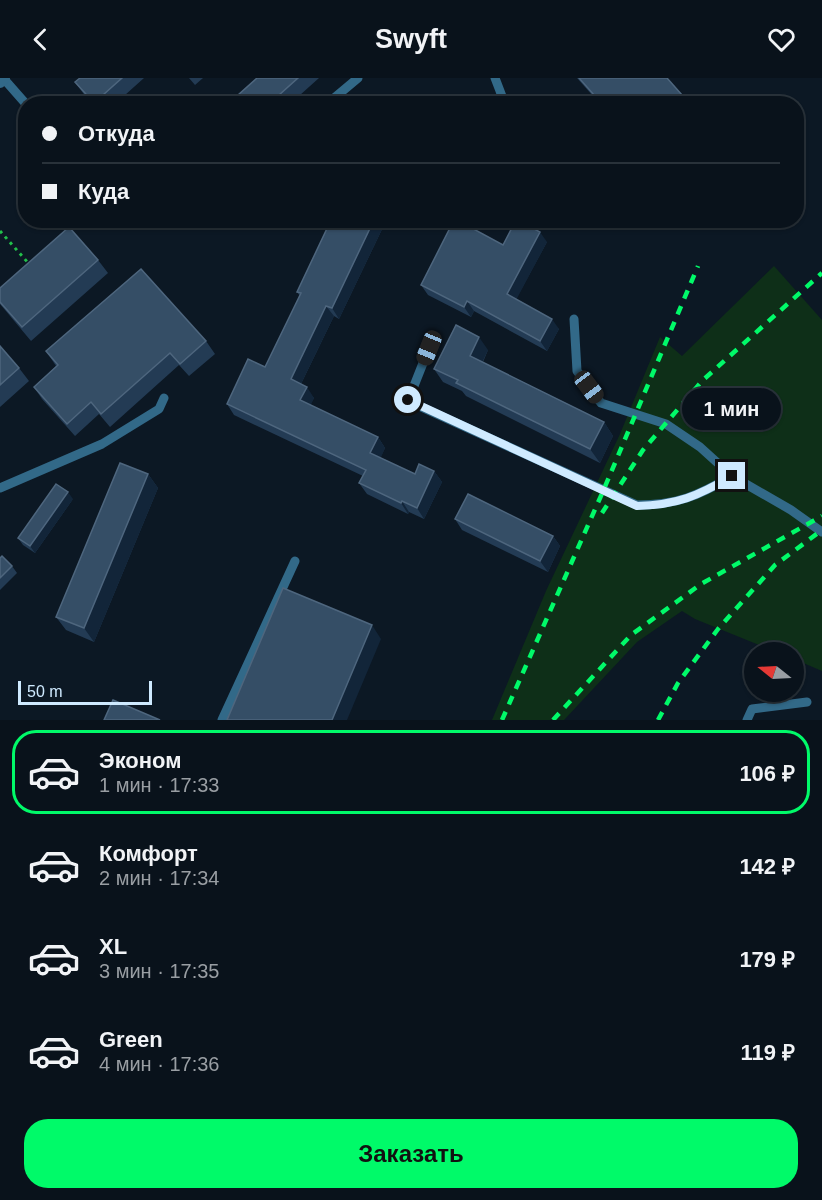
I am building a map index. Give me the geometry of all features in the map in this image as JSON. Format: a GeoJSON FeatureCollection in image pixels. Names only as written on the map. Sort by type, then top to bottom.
{"type":"FeatureCollection","features":[{"type":"Feature","properties":{"kind":"street"},"geometry":{"type":"LineString","coordinates":[[0,82],[4,78]]}},
{"type":"Feature","properties":{"kind":"lane"},"geometry":{"type":"LineString","coordinates":[[4,78],[19,96]]}},
{"type":"Feature","properties":{"kind":"lane"},"geometry":{"type":"LineString","coordinates":[[337,96],[358,78]]}},
{"type":"Feature","properties":{"kind":"lane"},"geometry":{"type":"LineString","coordinates":[[495,78],[502,96]]}},
{"type":"Feature","properties":{"kind":"lane"},"geometry":{"type":"LineString","coordinates":[[573,319],[577,371],[601,403],[666,424],[700,447],[732,476],[791,510],[822,532]]}},
{"type":"Feature","properties":{"kind":"lane"},"geometry":{"type":"LineString","coordinates":[[429,348],[408,400],[637,506],[663,505],[701,494],[732,476]]}},
{"type":"Feature","properties":{"kind":"lane"},"geometry":{"type":"LineString","coordinates":[[0,488],[102,444],[159,409],[164,398]]}},
{"type":"Feature","properties":{"kind":"lane"},"geometry":{"type":"LineString","coordinates":[[222,720],[295,561]]}},
{"type":"Feature","properties":{"kind":"lane"},"geometry":{"type":"LineString","coordinates":[[747,720],[752,709],[807,702]]}},
{"type":"Feature","properties":{"kind":"path"},"geometry":{"type":"LineString","coordinates":[[0,231],[31,267]]}},
{"type":"Feature","properties":{"kind":"green space"},"geometry":{"type":"Polygon","coordinates":[[[774,266],[822,320],[822,671],[804,663],[804,642],[751,642],[695,619],[682,611],[637,642],[564,720],[492,720],[546,591],[620,434],[660,337],[682,356],[774,266]]]}},
{"type":"Feature","properties":{"kind":"building"},"geometry":{"type":"Polygon","coordinates":[[[80,78],[122,78],[102,96],[88,96],[75,82],[80,78]]]}},
{"type":"Feature","properties":{"kind":"building"},"geometry":{"type":"Polygon","coordinates":[[[257,78],[298,78],[278,96],[237,96],[257,78]]]}},
{"type":"Feature","properties":{"kind":"building"},"geometry":{"type":"Polygon","coordinates":[[[579,78],[667,78],[683,96],[595,96],[579,78]]]}},
{"type":"Feature","properties":{"kind":"building"},"geometry":{"type":"Polygon","coordinates":[[[68,228],[98,260],[22,327],[0,302],[0,288],[68,228]]]}},
{"type":"Feature","properties":{"kind":"building"},"geometry":{"type":"Polygon","coordinates":[[[327,228],[370,228],[332,308],[326,306],[291,379],[307,387],[300,400],[378,437],[370,453],[415,474],[419,464],[434,471],[417,508],[359,483],[366,470],[227,404],[248,359],[265,367],[301,293],[297,292],[327,228]]]}},
{"type":"Feature","properties":{"kind":"building"},"geometry":{"type":"Polygon","coordinates":[[[450,228],[472,228],[503,245],[512,228],[533,228],[540,232],[507,294],[552,319],[540,341],[467,301],[464,307],[421,285],[450,228]]]}},
{"type":"Feature","properties":{"kind":"building"},"geometry":{"type":"Polygon","coordinates":[[[141,269],[206,341],[180,364],[170,353],[101,414],[91,402],[67,424],[34,387],[58,365],[46,351],[141,269]]]}},
{"type":"Feature","properties":{"kind":"building"},"geometry":{"type":"Polygon","coordinates":[[[456,325],[479,337],[470,356],[604,422],[590,449],[456,383],[458,380],[434,369],[456,325]]]}},
{"type":"Feature","properties":{"kind":"building"},"geometry":{"type":"Polygon","coordinates":[[[0,346],[19,368],[0,385],[0,346]]]}},
{"type":"Feature","properties":{"kind":"building"},"geometry":{"type":"Polygon","coordinates":[[[120,463],[148,474],[84,628],[56,617],[120,463]]]}},
{"type":"Feature","properties":{"kind":"building"},"geometry":{"type":"Polygon","coordinates":[[[56,484],[68,492],[30,546],[18,538],[56,484]]]}},
{"type":"Feature","properties":{"kind":"building"},"geometry":{"type":"Polygon","coordinates":[[[468,494],[553,536],[540,561],[455,519],[468,494]]]}},
{"type":"Feature","properties":{"kind":"building"},"geometry":{"type":"Polygon","coordinates":[[[2,556],[12,566],[0,578],[0,558],[2,556]]]}},
{"type":"Feature","properties":{"kind":"building"},"geometry":{"type":"Polygon","coordinates":[[[283,588],[372,625],[332,720],[227,720],[283,588]]]}},
{"type":"Feature","properties":{"kind":"building"},"geometry":{"type":"Polygon","coordinates":[[[113,700],[160,720],[104,720],[113,700]]]}},
{"type":"Feature","properties":{"kind":"railway"},"geometry":{"type":"LineString","coordinates":[[502,720],[604,489],[698,266]]}},
{"type":"Feature","properties":{"kind":"railway"},"geometry":{"type":"LineString","coordinates":[[602,513],[643,450],[702,381],[822,273]]}},
{"type":"Feature","properties":{"kind":"railway"},"geometry":{"type":"LineString","coordinates":[[553,720],[631,635],[701,584],[822,516]]}},
{"type":"Feature","properties":{"kind":"railway"},"geometry":{"type":"LineString","coordinates":[[658,720],[678,683],[718,629],[775,565],[822,530]]}},
{"type":"Feature","properties":{"kind":"route"},"geometry":{"type":"LineString","coordinates":[[408,400],[637,506],[663,505],[701,494],[732,476]]}}]}
